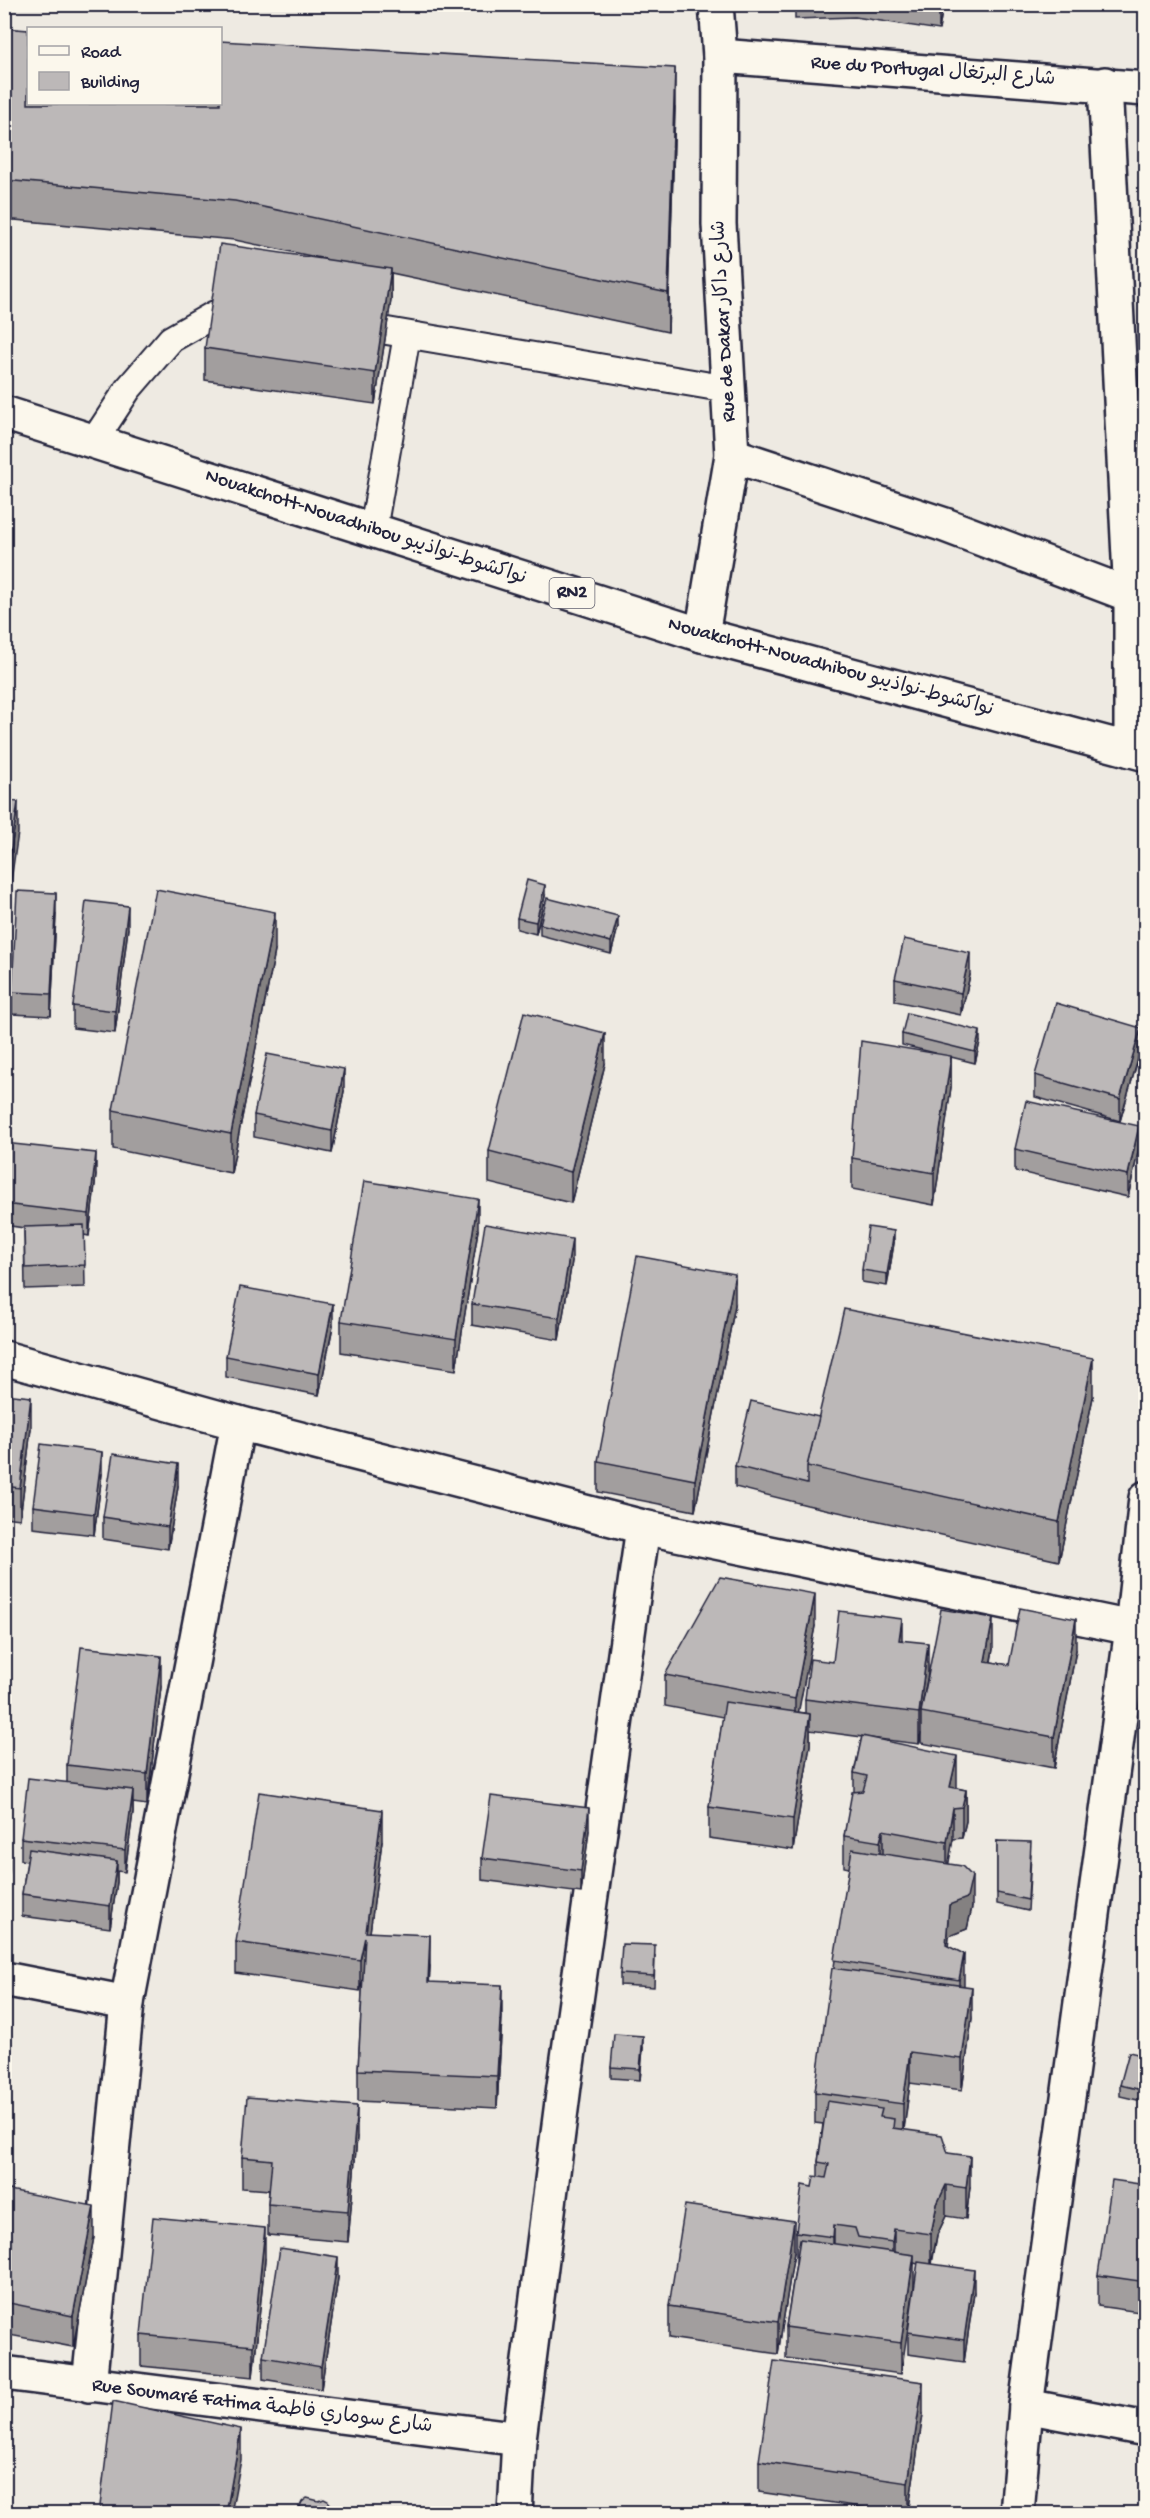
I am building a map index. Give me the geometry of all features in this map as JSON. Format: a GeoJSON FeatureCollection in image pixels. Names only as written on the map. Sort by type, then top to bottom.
{"type":"FeatureCollection","features":[{"type":"Feature","properties":{"kind":"main road","name":"Rue de Dakar شارع داكار"},"geometry":{"type":"LineString","coordinates":[[702,635],[732,455],[719,224],[720,56],[716,4]]}},
{"type":"Feature","properties":{"kind":"main road","name":"Rue du Portugal شارع البرتغال"},"geometry":{"type":"LineString","coordinates":[[720,56],[1105,84],[1146,89]]}},
{"type":"Feature","properties":{"kind":"main road"},"geometry":{"type":"LineString","coordinates":[[1105,84],[1138,599],[1138,752]]}},
{"type":"Feature","properties":{"kind":"main road","name":"Nouakchott-Nouadhibou نواكشوط-نواذيبو"},"geometry":{"type":"LineString","coordinates":[[4,413],[702,635],[1138,752]]}},
{"type":"Feature","properties":{"kind":"main road"},"geometry":{"type":"LineString","coordinates":[[732,455],[945,525],[1138,599]]}},
{"type":"Feature","properties":{"kind":"main road"},"geometry":{"type":"LineString","coordinates":[[4,1358],[238,1423],[643,1527],[1139,1629]]}},
{"type":"Feature","properties":{"kind":"main road"},"geometry":{"type":"LineString","coordinates":[[89,2385],[127,2003],[238,1423]]}},
{"type":"Feature","properties":{"kind":"main road"},"geometry":{"type":"LineString","coordinates":[[1017,2514],[1026,2406],[1139,1629],[1146,1498]]}},
{"type":"Feature","properties":{"kind":"main road"},"geometry":{"type":"LineString","coordinates":[[515,2514],[519,2439],[564,2086],[643,1527]]}},
{"type":"Feature","properties":{"kind":"main road"},"geometry":{"type":"LineString","coordinates":[[4,1979],[127,2003]]}},
{"type":"Feature","properties":{"kind":"main road","name":"Rue Soumaré Fatima شارع سوماري فاطمة"},"geometry":{"type":"LineString","coordinates":[[4,2373],[519,2439]]}},
{"type":"Feature","properties":{"kind":"main road"},"geometry":{"type":"LineString","coordinates":[[1026,2406],[1146,2429]]}},
{"type":"Feature","properties":{"kind":"lane"},"geometry":{"type":"LineString","coordinates":[[94,441],[128,389],[171,339],[215,314]]}},
{"type":"Feature","properties":{"kind":"lane"},"geometry":{"type":"LineString","coordinates":[[373,530],[397,333],[728,389]]}},
{"type":"Feature","properties":{"kind":"building"},"geometry":{"type":"Polygon","coordinates":[[[4,28],[27,30],[27,105],[222,105],[222,41],[675,68],[668,293],[235,201],[4,180],[4,28]]]}},
{"type":"Feature","properties":{"kind":"building"},"geometry":{"type":"Polygon","coordinates":[[[220,244],[391,269],[375,373],[205,348],[220,244]]]}},
{"type":"Feature","properties":{"kind":"building"},"geometry":{"type":"Polygon","coordinates":[[[4,800],[18,802],[4,897],[4,800]]]}},
{"type":"Feature","properties":{"kind":"building"},"geometry":{"type":"Polygon","coordinates":[[[527,880],[545,885],[536,922],[517,918],[527,880]]]}},
{"type":"Feature","properties":{"kind":"building"},"geometry":{"type":"Polygon","coordinates":[[[156,889],[275,912],[231,1134],[113,1110],[156,889]]]}},
{"type":"Feature","properties":{"kind":"building"},"geometry":{"type":"Polygon","coordinates":[[[17,891],[56,893],[51,994],[12,992],[17,891]]]}},
{"type":"Feature","properties":{"kind":"building"},"geometry":{"type":"Polygon","coordinates":[[[547,898],[618,916],[611,942],[540,924],[547,898]]]}},
{"type":"Feature","properties":{"kind":"building"},"geometry":{"type":"Polygon","coordinates":[[[86,901],[128,906],[115,1011],[73,1006],[86,901]]]}},
{"type":"Feature","properties":{"kind":"building"},"geometry":{"type":"Polygon","coordinates":[[[904,939],[970,953],[961,993],[895,979],[904,939]]]}},
{"type":"Feature","properties":{"kind":"building"},"geometry":{"type":"Polygon","coordinates":[[[1056,1003],[1141,1028],[1120,1099],[1035,1075],[1056,1003]]]}},
{"type":"Feature","properties":{"kind":"building"},"geometry":{"type":"Polygon","coordinates":[[[524,1012],[605,1033],[571,1172],[489,1151],[524,1012]]]}},
{"type":"Feature","properties":{"kind":"building"},"geometry":{"type":"Polygon","coordinates":[[[907,1013],[980,1031],[975,1052],[902,1034],[907,1013]]]}},
{"type":"Feature","properties":{"kind":"building"},"geometry":{"type":"Polygon","coordinates":[[[861,1041],[951,1056],[934,1173],[852,1158],[861,1041]]]}},
{"type":"Feature","properties":{"kind":"building"},"geometry":{"type":"Polygon","coordinates":[[[267,1054],[344,1069],[332,1131],[254,1115],[267,1054]]]}},
{"type":"Feature","properties":{"kind":"building"},"geometry":{"type":"Polygon","coordinates":[[[1026,1101],[1139,1126],[1128,1175],[1015,1149],[1026,1101]]]}},
{"type":"Feature","properties":{"kind":"building"},"geometry":{"type":"Polygon","coordinates":[[[4,1143],[96,1153],[89,1214],[4,1204],[4,1143]]]}},
{"type":"Feature","properties":{"kind":"building"},"geometry":{"type":"Polygon","coordinates":[[[364,1181],[478,1199],[456,1339],[341,1321],[364,1181]]]}},
{"type":"Feature","properties":{"kind":"building"},"geometry":{"type":"Polygon","coordinates":[[[485,1224],[572,1239],[559,1318],[472,1304],[485,1224]]]}},
{"type":"Feature","properties":{"kind":"building"},"geometry":{"type":"Polygon","coordinates":[[[84,1225],[85,1265],[25,1268],[24,1227],[84,1225]]]}},
{"type":"Feature","properties":{"kind":"building"},"geometry":{"type":"Polygon","coordinates":[[[868,1227],[894,1231],[887,1274],[862,1270],[868,1227]]]}},
{"type":"Feature","properties":{"kind":"building"},"geometry":{"type":"Polygon","coordinates":[[[637,1256],[735,1274],[695,1480],[598,1461],[637,1256]]]}},
{"type":"Feature","properties":{"kind":"building"},"geometry":{"type":"Polygon","coordinates":[[[240,1287],[333,1304],[319,1374],[226,1356],[240,1287]]]}},
{"type":"Feature","properties":{"kind":"building"},"geometry":{"type":"Polygon","coordinates":[[[844,1309],[1093,1358],[1059,1522],[807,1466],[844,1309]]]}},
{"type":"Feature","properties":{"kind":"building"},"geometry":{"type":"Polygon","coordinates":[[[4,1394],[31,1397],[20,1488],[4,1486],[4,1394]]]}},
{"type":"Feature","properties":{"kind":"building"},"geometry":{"type":"Polygon","coordinates":[[[751,1401],[819,1417],[807,1466],[807,1484],[735,1466],[751,1401]]]}},
{"type":"Feature","properties":{"kind":"building"},"geometry":{"type":"Polygon","coordinates":[[[41,1444],[102,1452],[94,1514],[33,1506],[41,1444]]]}},
{"type":"Feature","properties":{"kind":"building"},"geometry":{"type":"Polygon","coordinates":[[[113,1454],[178,1464],[168,1527],[103,1517],[113,1454]]]}},
{"type":"Feature","properties":{"kind":"building"},"geometry":{"type":"Polygon","coordinates":[[[720,1577],[815,1594],[795,1699],[665,1675],[720,1577]]]}},
{"type":"Feature","properties":{"kind":"building"},"geometry":{"type":"Polygon","coordinates":[[[1020,1608],[1076,1619],[1054,1737],[921,1712],[941,1609],[993,1618],[985,1661],[1009,1665],[1020,1608]]]}},
{"type":"Feature","properties":{"kind":"building"},"geometry":{"type":"Polygon","coordinates":[[[839,1611],[902,1619],[899,1640],[928,1643],[919,1713],[805,1699],[810,1659],[833,1662],[839,1611]]]}},
{"type":"Feature","properties":{"kind":"building"},"geometry":{"type":"Polygon","coordinates":[[[81,1647],[161,1656],[147,1774],[67,1765],[81,1647]]]}},
{"type":"Feature","properties":{"kind":"building"},"geometry":{"type":"Polygon","coordinates":[[[725,1702],[810,1714],[793,1819],[709,1807],[725,1702]]]}},
{"type":"Feature","properties":{"kind":"building"},"geometry":{"type":"Polygon","coordinates":[[[862,1736],[957,1756],[950,1787],[966,1790],[962,1807],[953,1808],[947,1842],[883,1830],[880,1842],[844,1836],[852,1792],[863,1791],[867,1776],[854,1773],[862,1736]]]}},
{"type":"Feature","properties":{"kind":"building"},"geometry":{"type":"Polygon","coordinates":[[[28,1778],[133,1790],[125,1850],[21,1838],[28,1778]]]}},
{"type":"Feature","properties":{"kind":"building"},"geometry":{"type":"Polygon","coordinates":[[[4,1784],[7,1784],[4,1805],[4,1784]]]}},
{"type":"Feature","properties":{"kind":"building"},"geometry":{"type":"Polygon","coordinates":[[[259,1792],[382,1810],[366,1932],[430,1935],[428,1982],[502,1985],[497,2076],[358,2070],[365,1937],[360,1960],[236,1942],[259,1792]]]}},
{"type":"Feature","properties":{"kind":"building"},"geometry":{"type":"Polygon","coordinates":[[[491,1796],[589,1808],[581,1871],[482,1858],[491,1796]]]}},
{"type":"Feature","properties":{"kind":"building"},"geometry":{"type":"Polygon","coordinates":[[[997,1841],[1031,1842],[1028,1900],[997,1893],[997,1841]]]}},
{"type":"Feature","properties":{"kind":"building"},"geometry":{"type":"Polygon","coordinates":[[[4,1847],[9,1848],[4,1889],[4,1847]]]}},
{"type":"Feature","properties":{"kind":"building"},"geometry":{"type":"Polygon","coordinates":[[[29,1849],[117,1861],[110,1906],[22,1894],[29,1849]]]}},
{"type":"Feature","properties":{"kind":"building"},"geometry":{"type":"Polygon","coordinates":[[[852,1849],[962,1866],[972,1876],[967,1898],[949,1905],[946,1945],[964,1954],[959,1980],[834,1960],[852,1849]]]}},
{"type":"Feature","properties":{"kind":"building"},"geometry":{"type":"Polygon","coordinates":[[[622,1944],[655,1945],[654,1976],[620,1974],[622,1944]]]}},
{"type":"Feature","properties":{"kind":"building"},"geometry":{"type":"Polygon","coordinates":[[[832,1968],[972,1987],[962,2059],[910,2052],[903,2104],[815,2092],[832,1968]]]}},
{"type":"Feature","properties":{"kind":"building"},"geometry":{"type":"Polygon","coordinates":[[[4,2018],[9,2019],[4,2062],[4,2018]]]}},
{"type":"Feature","properties":{"kind":"building"},"geometry":{"type":"Polygon","coordinates":[[[614,2034],[643,2036],[640,2069],[611,2067],[614,2034]]]}},
{"type":"Feature","properties":{"kind":"building"},"geometry":{"type":"Polygon","coordinates":[[[1129,2052],[1146,2056],[1146,2076],[1142,2090],[1120,2085],[1129,2052]]]}},
{"type":"Feature","properties":{"kind":"building"},"geometry":{"type":"Polygon","coordinates":[[[247,2097],[357,2106],[348,2211],[268,2204],[272,2160],[242,2157],[247,2097]]]}},
{"type":"Feature","properties":{"kind":"building"},"geometry":{"type":"Polygon","coordinates":[[[827,2101],[882,2109],[880,2117],[894,2119],[893,2128],[942,2135],[948,2153],[970,2156],[966,2188],[946,2185],[937,2204],[931,2234],[894,2229],[892,2242],[858,2237],[855,2228],[834,2225],[833,2237],[796,2232],[802,2185],[812,2187],[814,2176],[826,2178],[829,2164],[818,2162],[827,2101]]]}},
{"type":"Feature","properties":{"kind":"building"},"geometry":{"type":"Polygon","coordinates":[[[1112,2180],[1146,2185],[1146,2282],[1098,2275],[1112,2180]]]}},
{"type":"Feature","properties":{"kind":"building"},"geometry":{"type":"Polygon","coordinates":[[[4,2189],[94,2206],[73,2316],[4,2302],[4,2189]]]}},
{"type":"Feature","properties":{"kind":"building"},"geometry":{"type":"Polygon","coordinates":[[[685,2205],[794,2221],[778,2322],[669,2306],[685,2205]]]}},
{"type":"Feature","properties":{"kind":"building"},"geometry":{"type":"Polygon","coordinates":[[[153,2217],[265,2228],[253,2346],[141,2335],[153,2217]]]}},
{"type":"Feature","properties":{"kind":"building"},"geometry":{"type":"Polygon","coordinates":[[[800,2239],[914,2255],[901,2343],[786,2327],[800,2239]]]}},
{"type":"Feature","properties":{"kind":"building"},"geometry":{"type":"Polygon","coordinates":[[[280,2248],[338,2257],[321,2367],[263,2357],[280,2248]]]}},
{"type":"Feature","properties":{"kind":"building"},"geometry":{"type":"Polygon","coordinates":[[[918,2262],[974,2270],[964,2340],[908,2332],[918,2262]]]}},
{"type":"Feature","properties":{"kind":"building"},"geometry":{"type":"Polygon","coordinates":[[[774,2361],[923,2382],[908,2483],[759,2461],[774,2361]]]}},
{"type":"Feature","properties":{"kind":"building"},"geometry":{"type":"Polygon","coordinates":[[[113,2401],[241,2429],[226,2514],[99,2514],[113,2401]]]}},
{"type":"Feature","properties":{"kind":"building"},"geometry":{"type":"Polygon","coordinates":[[[307,2498],[328,2501],[334,2514],[275,2514],[275,2510],[297,2513],[302,2502],[307,2498]]]}}]}
